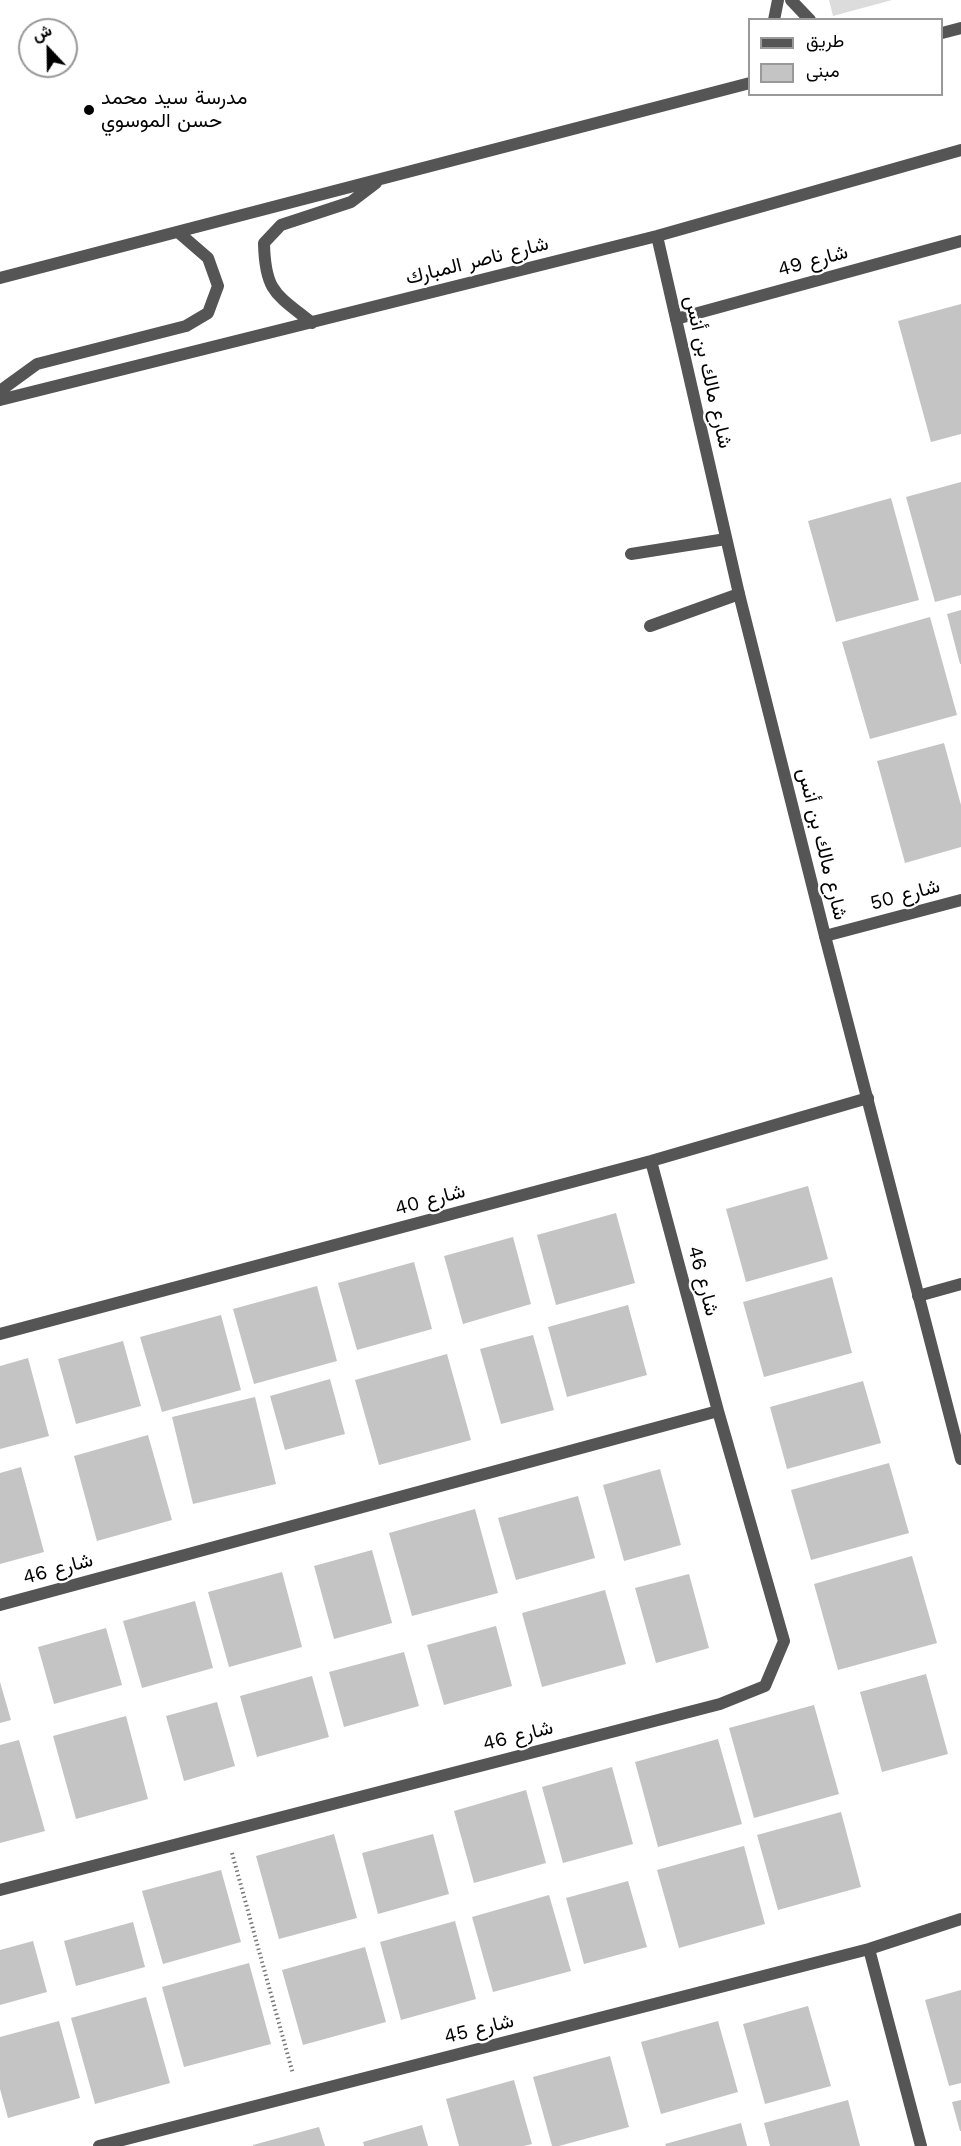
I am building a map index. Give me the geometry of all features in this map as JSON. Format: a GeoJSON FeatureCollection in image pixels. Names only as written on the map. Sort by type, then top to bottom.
{"type":"FeatureCollection","features":[{"type":"Feature","properties":{"kind":"street"},"geometry":{"type":"LineString","coordinates":[[774,18],[778,0]]}},
{"type":"Feature","properties":{"kind":"street"},"geometry":{"type":"LineString","coordinates":[[791,0],[808,18]]}},
{"type":"Feature","properties":{"kind":"street"},"geometry":{"type":"LineString","coordinates":[[943,33],[961,28]]}},
{"type":"Feature","properties":{"kind":"street"},"geometry":{"type":"LineString","coordinates":[[0,278],[747,81]]}},
{"type":"Feature","properties":{"kind":"street","name":"شارع ناصر المبارك"},"geometry":{"type":"LineString","coordinates":[[0,400],[657,236],[961,150]]}},
{"type":"Feature","properties":{"kind":"street"},"geometry":{"type":"LineString","coordinates":[[312,323],[274,292],[264,267],[264,243],[281,225],[351,202],[382,179]]}},
{"type":"Feature","properties":{"kind":"street"},"geometry":{"type":"LineString","coordinates":[[0,391],[37,364],[186,326],[208,313],[218,286],[208,258],[178,232]]}},
{"type":"Feature","properties":{"kind":"street","name":"شارع مالك بن أنس"},"geometry":{"type":"LineString","coordinates":[[657,236],[739,594],[961,1459]]}},
{"type":"Feature","properties":{"kind":"street","name":"شارع 49"},"geometry":{"type":"LineString","coordinates":[[676,319],[961,241]]}},
{"type":"Feature","properties":{"kind":"street"},"geometry":{"type":"LineString","coordinates":[[631,554],[726,538]]}},
{"type":"Feature","properties":{"kind":"street"},"geometry":{"type":"LineString","coordinates":[[650,626],[739,594]]}},
{"type":"Feature","properties":{"kind":"street","name":"شارع 50"},"geometry":{"type":"LineString","coordinates":[[825,936],[961,900]]}},
{"type":"Feature","properties":{"kind":"street","name":"شارع 40"},"geometry":{"type":"LineString","coordinates":[[0,1334],[651,1161],[868,1098]]}},
{"type":"Feature","properties":{"kind":"street","name":"شارع 46"},"geometry":{"type":"LineString","coordinates":[[0,1890],[720,1704],[765,1686],[784,1641],[718,1411],[651,1161]]}},
{"type":"Feature","properties":{"kind":"street"},"geometry":{"type":"LineString","coordinates":[[918,1296],[961,1284]]}},
{"type":"Feature","properties":{"kind":"street","name":"شارع 46"},"geometry":{"type":"LineString","coordinates":[[0,1605],[718,1411]]}},
{"type":"Feature","properties":{"kind":"street","name":"شارع 45"},"geometry":{"type":"LineString","coordinates":[[99,2146],[869,1949],[961,1919]]}},
{"type":"Feature","properties":{"kind":"street"},"geometry":{"type":"LineString","coordinates":[[869,1949],[921,2146]]}},
{"type":"Feature","properties":{"kind":"path"},"geometry":{"type":"LineString","coordinates":[[226,1831],[298,2095]]}},
{"type":"Feature","properties":{"kind":"shaded area"},"geometry":{"type":"Polygon","coordinates":[[[829,0],[892,0],[833,16],[829,0]]]}},
{"type":"Feature","properties":{"kind":"building"},"geometry":{"type":"Polygon","coordinates":[[[961,304],[961,434],[931,442],[898,321],[961,304]]]}},
{"type":"Feature","properties":{"kind":"building"},"geometry":{"type":"Polygon","coordinates":[[[961,482],[961,595],[935,602],[906,497],[961,482]]]}},
{"type":"Feature","properties":{"kind":"building"},"geometry":{"type":"Polygon","coordinates":[[[891,498],[919,600],[836,622],[808,521],[891,498]]]}},
{"type":"Feature","properties":{"kind":"building"},"geometry":{"type":"Polygon","coordinates":[[[961,610],[961,664],[960,664],[947,614],[961,610]]]}},
{"type":"Feature","properties":{"kind":"building"},"geometry":{"type":"Polygon","coordinates":[[[930,617],[957,715],[870,739],[842,642],[930,617]]]}},
{"type":"Feature","properties":{"kind":"building"},"geometry":{"type":"Polygon","coordinates":[[[944,743],[961,805],[961,847],[905,863],[877,761],[944,743]]]}},
{"type":"Feature","properties":{"kind":"building"},"geometry":{"type":"Polygon","coordinates":[[[808,1186],[828,1259],[746,1282],[726,1209],[808,1186]]]}},
{"type":"Feature","properties":{"kind":"building"},"geometry":{"type":"Polygon","coordinates":[[[616,1213],[635,1283],[556,1305],[537,1235],[616,1213]]]}},
{"type":"Feature","properties":{"kind":"building"},"geometry":{"type":"Polygon","coordinates":[[[513,1237],[531,1304],[463,1324],[444,1256],[513,1237]]]}},
{"type":"Feature","properties":{"kind":"building"},"geometry":{"type":"Polygon","coordinates":[[[414,1262],[432,1329],[357,1350],[338,1283],[414,1262]]]}},
{"type":"Feature","properties":{"kind":"building"},"geometry":{"type":"Polygon","coordinates":[[[832,1277],[852,1353],[764,1377],[743,1302],[832,1277]]]}},
{"type":"Feature","properties":{"kind":"building"},"geometry":{"type":"Polygon","coordinates":[[[317,1286],[337,1361],[254,1384],[233,1309],[317,1286]]]}},
{"type":"Feature","properties":{"kind":"building"},"geometry":{"type":"Polygon","coordinates":[[[628,1305],[647,1375],[567,1397],[548,1327],[628,1305]]]}},
{"type":"Feature","properties":{"kind":"building"},"geometry":{"type":"Polygon","coordinates":[[[221,1315],[241,1390],[162,1412],[140,1337],[221,1315]]]}},
{"type":"Feature","properties":{"kind":"building"},"geometry":{"type":"Polygon","coordinates":[[[533,1335],[554,1410],[501,1424],[480,1349],[533,1335]]]}},
{"type":"Feature","properties":{"kind":"building"},"geometry":{"type":"Polygon","coordinates":[[[123,1341],[141,1406],[76,1424],[58,1359],[123,1341]]]}},
{"type":"Feature","properties":{"kind":"building"},"geometry":{"type":"Polygon","coordinates":[[[447,1354],[471,1440],[379,1465],[355,1380],[447,1354]]]}},
{"type":"Feature","properties":{"kind":"building"},"geometry":{"type":"Polygon","coordinates":[[[28,1358],[49,1436],[0,1449],[0,1366],[28,1358]]]}},
{"type":"Feature","properties":{"kind":"building"},"geometry":{"type":"Polygon","coordinates":[[[330,1379],[345,1434],[285,1450],[270,1396],[330,1379]]]}},
{"type":"Feature","properties":{"kind":"building"},"geometry":{"type":"Polygon","coordinates":[[[863,1381],[881,1443],[787,1469],[770,1407],[863,1381]]]}},
{"type":"Feature","properties":{"kind":"building"},"geometry":{"type":"Polygon","coordinates":[[[255,1397],[276,1484],[193,1504],[172,1417],[255,1397]]]}},
{"type":"Feature","properties":{"kind":"building"},"geometry":{"type":"Polygon","coordinates":[[[148,1435],[172,1520],[97,1541],[74,1456],[148,1435]]]}},
{"type":"Feature","properties":{"kind":"building"},"geometry":{"type":"Polygon","coordinates":[[[889,1463],[909,1533],[811,1560],[791,1490],[889,1463]]]}},
{"type":"Feature","properties":{"kind":"building"},"geometry":{"type":"Polygon","coordinates":[[[21,1467],[44,1552],[0,1564],[0,1473],[21,1467]]]}},
{"type":"Feature","properties":{"kind":"building"},"geometry":{"type":"Polygon","coordinates":[[[660,1469],[681,1545],[624,1561],[603,1485],[660,1469]]]}},
{"type":"Feature","properties":{"kind":"building"},"geometry":{"type":"Polygon","coordinates":[[[578,1496],[595,1558],[516,1580],[498,1518],[578,1496]]]}},
{"type":"Feature","properties":{"kind":"building"},"geometry":{"type":"Polygon","coordinates":[[[475,1509],[498,1593],[412,1616],[389,1533],[475,1509]]]}},
{"type":"Feature","properties":{"kind":"building"},"geometry":{"type":"Polygon","coordinates":[[[372,1550],[392,1623],[334,1639],[314,1566],[372,1550]]]}},
{"type":"Feature","properties":{"kind":"building"},"geometry":{"type":"Polygon","coordinates":[[[912,1556],[937,1643],[838,1670],[814,1584],[912,1556]]]}},
{"type":"Feature","properties":{"kind":"building"},"geometry":{"type":"Polygon","coordinates":[[[282,1572],[302,1647],[229,1667],[208,1592],[282,1572]]]}},
{"type":"Feature","properties":{"kind":"building"},"geometry":{"type":"Polygon","coordinates":[[[689,1574],[709,1648],[656,1663],[635,1588],[689,1574]]]}},
{"type":"Feature","properties":{"kind":"building"},"geometry":{"type":"Polygon","coordinates":[[[605,1590],[626,1664],[542,1687],[522,1613],[605,1590]]]}},
{"type":"Feature","properties":{"kind":"building"},"geometry":{"type":"Polygon","coordinates":[[[195,1601],[213,1668],[142,1688],[123,1621],[195,1601]]]}},
{"type":"Feature","properties":{"kind":"building"},"geometry":{"type":"Polygon","coordinates":[[[496,1626],[512,1686],[444,1705],[427,1645],[496,1626]]]}},
{"type":"Feature","properties":{"kind":"building"},"geometry":{"type":"Polygon","coordinates":[[[106,1628],[122,1685],[54,1704],[38,1647],[106,1628]]]}},
{"type":"Feature","properties":{"kind":"building"},"geometry":{"type":"Polygon","coordinates":[[[404,1652],[419,1706],[344,1727],[329,1672],[404,1652]]]}},
{"type":"Feature","properties":{"kind":"building"},"geometry":{"type":"Polygon","coordinates":[[[926,1674],[948,1754],[882,1772],[860,1692],[926,1674]]]}},
{"type":"Feature","properties":{"kind":"building"},"geometry":{"type":"Polygon","coordinates":[[[312,1676],[329,1737],[257,1757],[240,1696],[312,1676]]]}},
{"type":"Feature","properties":{"kind":"building"},"geometry":{"type":"Polygon","coordinates":[[[0,1682],[11,1720],[0,1723],[0,1682]]]}},
{"type":"Feature","properties":{"kind":"building"},"geometry":{"type":"Polygon","coordinates":[[[217,1702],[235,1766],[184,1781],[166,1716],[217,1702]]]}},
{"type":"Feature","properties":{"kind":"building"},"geometry":{"type":"Polygon","coordinates":[[[814,1705],[839,1794],[754,1818],[729,1728],[814,1705]]]}},
{"type":"Feature","properties":{"kind":"building"},"geometry":{"type":"Polygon","coordinates":[[[126,1716],[148,1799],[76,1819],[53,1736],[126,1716]]]}},
{"type":"Feature","properties":{"kind":"building"},"geometry":{"type":"Polygon","coordinates":[[[718,1739],[742,1824],[658,1847],[635,1762],[718,1739]]]}},
{"type":"Feature","properties":{"kind":"building"},"geometry":{"type":"Polygon","coordinates":[[[19,1740],[45,1831],[0,1843],[0,1745],[19,1740]]]}},
{"type":"Feature","properties":{"kind":"building"},"geometry":{"type":"Polygon","coordinates":[[[612,1767],[633,1844],[563,1863],[542,1787],[612,1767]]]}},
{"type":"Feature","properties":{"kind":"building"},"geometry":{"type":"Polygon","coordinates":[[[526,1790],[546,1863],[474,1883],[454,1811],[526,1790]]]}},
{"type":"Feature","properties":{"kind":"building"},"geometry":{"type":"Polygon","coordinates":[[[841,1812],[861,1887],[778,1910],[757,1835],[841,1812]]]}},
{"type":"Feature","properties":{"kind":"building"},"geometry":{"type":"Polygon","coordinates":[[[334,1834],[357,1918],[279,1939],[256,1856],[334,1834]]]}},
{"type":"Feature","properties":{"kind":"building"},"geometry":{"type":"Polygon","coordinates":[[[433,1834],[449,1894],[378,1914],[362,1853],[433,1834]]]}},
{"type":"Feature","properties":{"kind":"building"},"geometry":{"type":"Polygon","coordinates":[[[744,1846],[765,1924],[679,1948],[657,1870],[744,1846]]]}},
{"type":"Feature","properties":{"kind":"building"},"geometry":{"type":"Polygon","coordinates":[[[221,1870],[241,1942],[163,1964],[142,1891],[221,1870]]]}},
{"type":"Feature","properties":{"kind":"building"},"geometry":{"type":"Polygon","coordinates":[[[628,1881],[647,1947],[584,1964],[566,1898],[628,1881]]]}},
{"type":"Feature","properties":{"kind":"building"},"geometry":{"type":"Polygon","coordinates":[[[549,1895],[571,1971],[493,1992],[472,1917],[549,1895]]]}},
{"type":"Feature","properties":{"kind":"building"},"geometry":{"type":"Polygon","coordinates":[[[455,1921],[476,1999],[401,2020],[380,1942],[455,1921]]]}},
{"type":"Feature","properties":{"kind":"building"},"geometry":{"type":"Polygon","coordinates":[[[133,1922],[145,1967],[76,1986],[64,1941],[133,1922]]]}},
{"type":"Feature","properties":{"kind":"building"},"geometry":{"type":"Polygon","coordinates":[[[33,1941],[47,1992],[0,2005],[0,1950],[33,1941]]]}},
{"type":"Feature","properties":{"kind":"building"},"geometry":{"type":"Polygon","coordinates":[[[365,1947],[386,2022],[303,2045],[282,1970],[365,1947]]]}},
{"type":"Feature","properties":{"kind":"building"},"geometry":{"type":"Polygon","coordinates":[[[249,1963],[271,2044],[184,2067],[162,1987],[249,1963]]]}},
{"type":"Feature","properties":{"kind":"building"},"geometry":{"type":"Polygon","coordinates":[[[961,1990],[961,2083],[949,2086],[925,2000],[961,1990]]]}},
{"type":"Feature","properties":{"kind":"building"},"geometry":{"type":"Polygon","coordinates":[[[146,1997],[170,2083],[95,2104],[71,2018],[146,1997]]]}},
{"type":"Feature","properties":{"kind":"building"},"geometry":{"type":"Polygon","coordinates":[[[808,2006],[831,2086],[765,2104],[743,2024],[808,2006]]]}},
{"type":"Feature","properties":{"kind":"building"},"geometry":{"type":"Polygon","coordinates":[[[59,2021],[80,2098],[8,2118],[0,2089],[0,2037],[59,2021]]]}},
{"type":"Feature","properties":{"kind":"building"},"geometry":{"type":"Polygon","coordinates":[[[718,2021],[738,2092],[661,2114],[641,2042],[718,2021]]]}},
{"type":"Feature","properties":{"kind":"building"},"geometry":{"type":"Polygon","coordinates":[[[610,2056],[629,2127],[552,2146],[533,2077],[610,2056]]]}},
{"type":"Feature","properties":{"kind":"building"},"geometry":{"type":"Polygon","coordinates":[[[514,2080],[532,2144],[459,2146],[446,2099],[514,2080]]]}},
{"type":"Feature","properties":{"kind":"building"},"geometry":{"type":"Polygon","coordinates":[[[848,2100],[860,2146],[770,2146],[764,2123],[848,2100]]]}},
{"type":"Feature","properties":{"kind":"building"},"geometry":{"type":"Polygon","coordinates":[[[961,2100],[961,2131],[960,2131],[952,2102],[961,2100]]]}},
{"type":"Feature","properties":{"kind":"building"},"geometry":{"type":"Polygon","coordinates":[[[741,2123],[747,2146],[666,2146],[665,2144],[741,2123]]]}},
{"type":"Feature","properties":{"kind":"building"},"geometry":{"type":"Polygon","coordinates":[[[422,2125],[428,2146],[364,2146],[363,2142],[422,2125]]]}},
{"type":"Feature","properties":{"kind":"building"},"geometry":{"type":"Polygon","coordinates":[[[319,2127],[325,2146],[253,2146],[253,2145],[319,2127]]]}},
{"type":"Feature","properties":{"kind":"place","name":"مدرسة سيد محمد حسن الموسوي"},"geometry":{"type":"Point","coordinates":[89,110]}}]}
